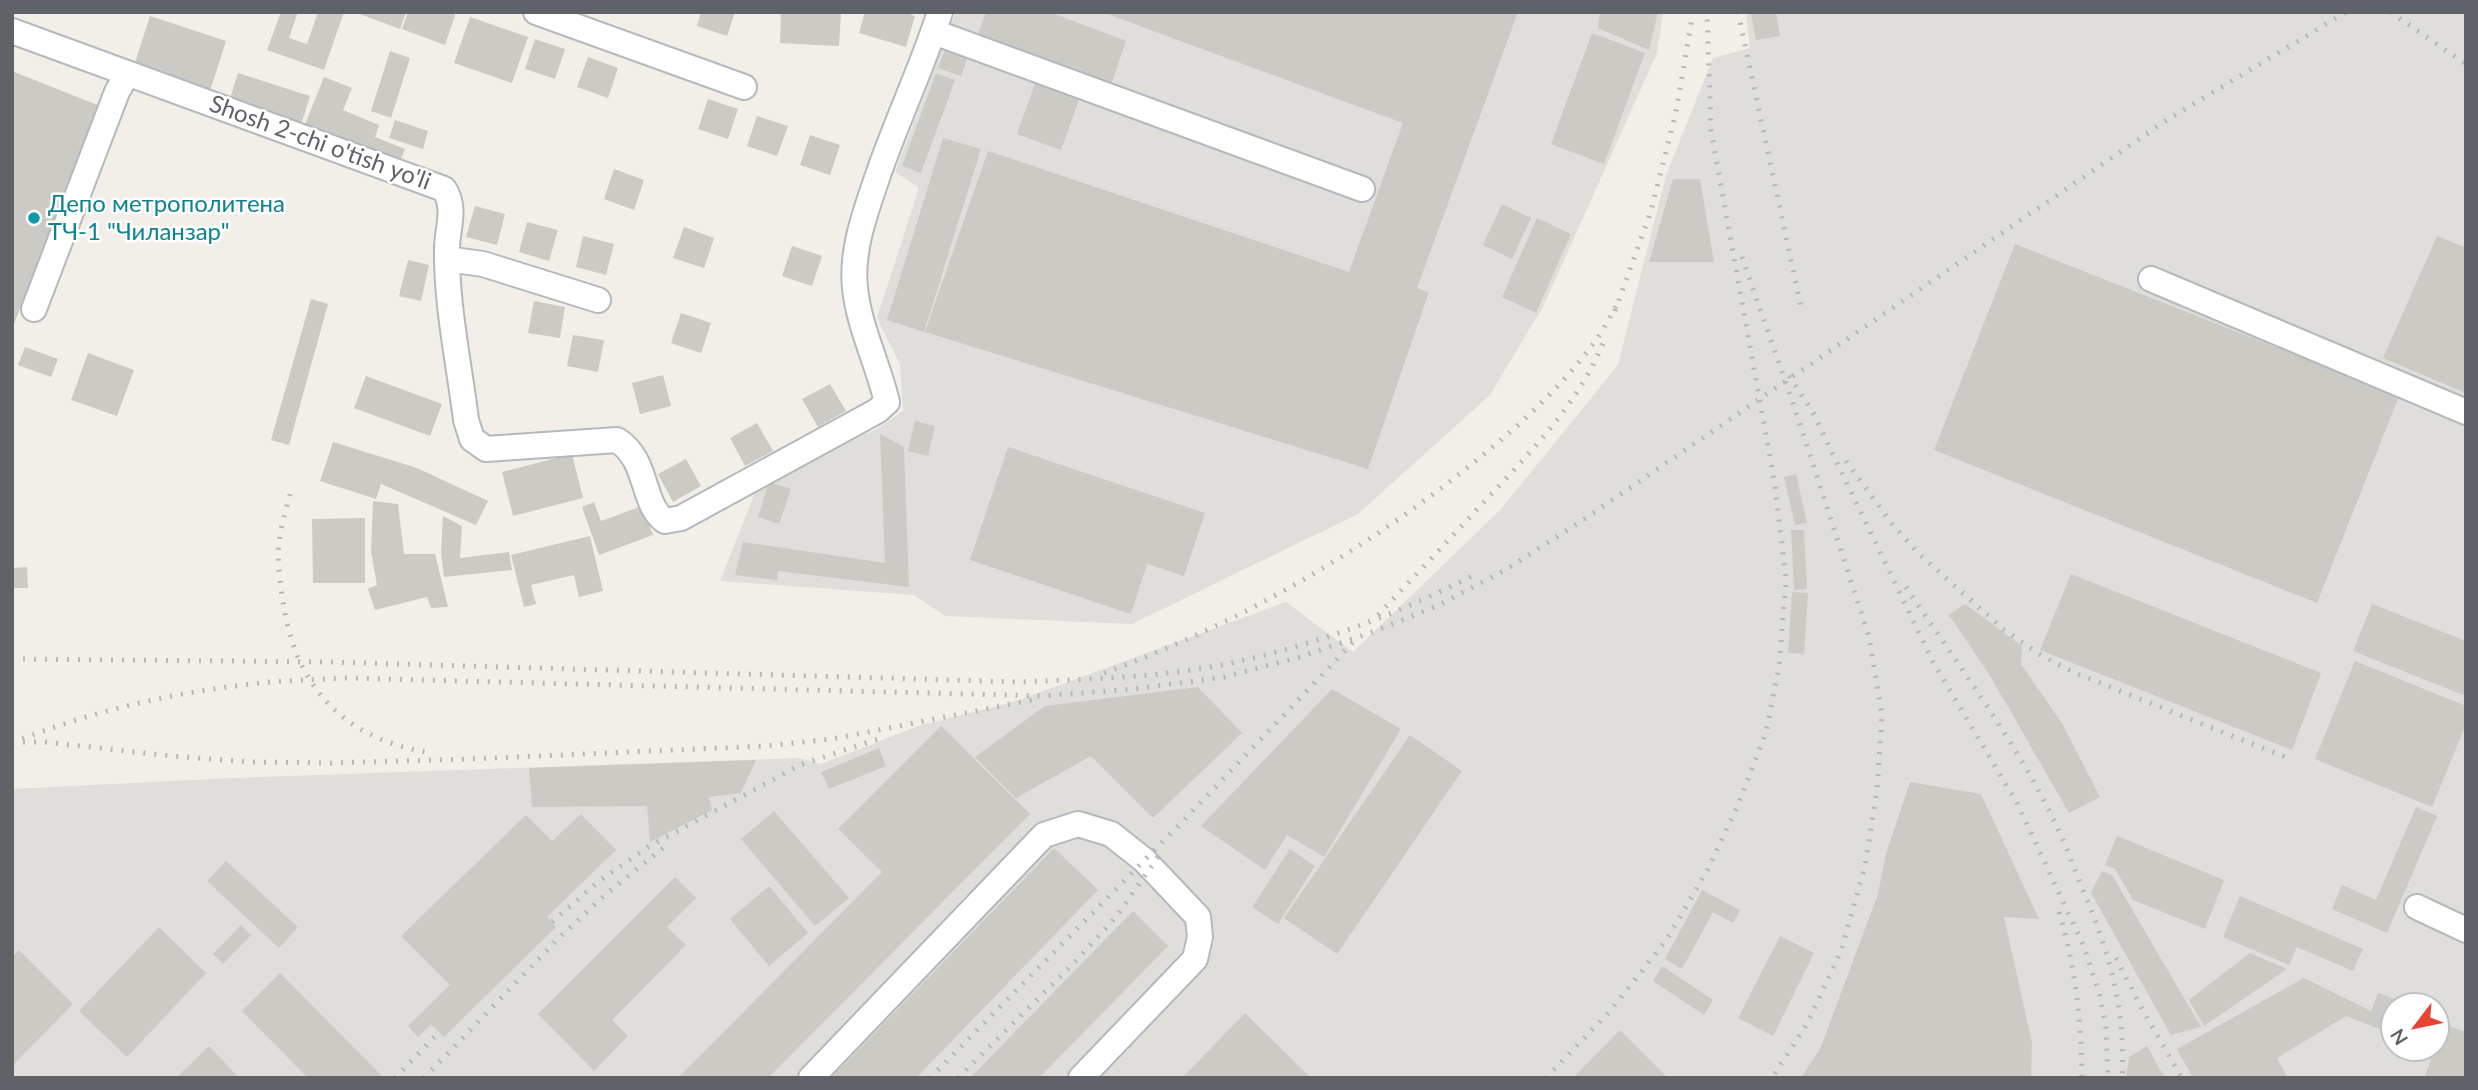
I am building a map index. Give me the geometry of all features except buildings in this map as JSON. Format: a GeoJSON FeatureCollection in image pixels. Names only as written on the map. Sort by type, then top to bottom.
{"type":"FeatureCollection","features":[{"type":"Feature","properties":{"kind":"street"},"geometry":{"type":"LineString","coordinates":[[536,12],[744,87]]}},
{"type":"Feature","properties":{"kind":"street"},"geometry":{"type":"LineString","coordinates":[[937,22],[1362,189]]}},
{"type":"Feature","properties":{"kind":"street","name":"Shosh 2-chi o'tish yo'li"},"geometry":{"type":"LineString","coordinates":[[12,31],[444,188],[452,203],[448,277],[464,407],[472,439],[486,449],[617,440],[631,451],[636,459],[657,513],[666,521],[681,517],[877,411],[887,402],[858,308],[855,264],[862,220],[937,22]]}},
{"type":"Feature","properties":{"kind":"street"},"geometry":{"type":"LineString","coordinates":[[34,309],[117,92],[127,74]]}},
{"type":"Feature","properties":{"kind":"street"},"geometry":{"type":"LineString","coordinates":[[447,259],[483,264],[598,300]]}},
{"type":"Feature","properties":{"kind":"street"},"geometry":{"type":"LineString","coordinates":[[2151,279],[2466,412]]}},
{"type":"Feature","properties":{"kind":"street"},"geometry":{"type":"LineString","coordinates":[[811,1078],[1044,835],[1078,824],[1111,834],[1144,860],[1198,917],[1199,937],[1195,959],[1082,1078]]}},
{"type":"Feature","properties":{"kind":"street"},"geometry":{"type":"LineString","coordinates":[[2417,907],[2466,930]]}},
{"type":"Feature","properties":{"kind":"shaded area"},"geometry":{"type":"Polygon","coordinates":[[[956,12],[1663,12],[1657,53],[1543,307],[1490,395],[1358,514],[1132,624],[945,616],[914,595],[720,581],[760,480],[877,429],[903,411],[900,364],[877,318],[919,188],[895,172],[956,12]]]}},
{"type":"Feature","properties":{"kind":"shaded area"},"geometry":{"type":"Polygon","coordinates":[[[1746,12],[2466,12],[2466,1078],[12,1078],[12,789],[233,778],[799,758],[821,764],[918,726],[1010,703],[1286,602],[1353,652],[1501,509],[1618,365],[1666,175],[1713,58],[1750,48],[1746,12]]]}},
{"type":"Feature","properties":{"kind":"railway"},"geometry":{"type":"LineString","coordinates":[[1615,311],[1651,211],[1676,112],[1693,12]]}},
{"type":"Feature","properties":{"kind":"railway"},"geometry":{"type":"LineString","coordinates":[[1546,1078],[1611,1010],[1667,939],[1708,869],[1738,805],[1766,732],[1779,667],[1786,581],[1775,485],[1711,130],[1707,12]]}},
{"type":"Feature","properties":{"kind":"railway"},"geometry":{"type":"LineString","coordinates":[[1738,12],[1801,307]]}},
{"type":"Feature","properties":{"kind":"railway"},"geometry":{"type":"LineString","coordinates":[[12,743],[70,722],[160,698],[286,681],[344,678],[1043,696],[1134,689],[1224,677],[1300,657],[1439,605],[1507,569],[1583,520],[2167,120],[2346,12]]}},
{"type":"Feature","properties":{"kind":"railway"},"geometry":{"type":"LineString","coordinates":[[2390,12],[2466,64]]}},
{"type":"Feature","properties":{"kind":"railway"},"geometry":{"type":"LineString","coordinates":[[1742,257],[1869,637],[1882,715],[1877,790],[1865,866],[1841,951],[1807,1024],[1772,1078]]}},
{"type":"Feature","properties":{"kind":"railway"},"geometry":{"type":"LineString","coordinates":[[1104,673],[1201,633],[1295,585],[1427,499],[1501,440],[1548,396],[1594,343],[1618,303]]}},
{"type":"Feature","properties":{"kind":"railway"},"geometry":{"type":"LineString","coordinates":[[1378,615],[1551,427],[1582,384],[1605,338]]}},
{"type":"Feature","properties":{"kind":"railway"},"geometry":{"type":"LineString","coordinates":[[1789,376],[1818,420]]}},
{"type":"Feature","properties":{"kind":"railway"},"geometry":{"type":"LineString","coordinates":[[1813,413],[1933,662],[2018,805],[2084,947],[2100,996],[2106,1028],[2108,1078]]}},
{"type":"Feature","properties":{"kind":"railway"},"geometry":{"type":"LineString","coordinates":[[1846,461],[1892,524],[1919,554],[2003,629],[2039,654],[2075,673],[2285,757]]}},
{"type":"Feature","properties":{"kind":"railway"},"geometry":{"type":"LineString","coordinates":[[290,494],[279,542],[280,579],[289,632],[312,683],[329,704],[349,722],[373,736],[432,753]]}},
{"type":"Feature","properties":{"kind":"railway"},"geometry":{"type":"LineString","coordinates":[[12,659],[329,662],[1019,682],[1095,679],[1196,669],[1286,650],[1381,617],[1472,576]]}},
{"type":"Feature","properties":{"kind":"railway"},"geometry":{"type":"LineString","coordinates":[[1906,587],[2006,736],[2061,836],[2092,911],[2114,981],[2121,1028],[2122,1078]]}},
{"type":"Feature","properties":{"kind":"railway"},"geometry":{"type":"LineString","coordinates":[[930,1078],[1184,820],[1357,638]]}},
{"type":"Feature","properties":{"kind":"railway"},"geometry":{"type":"LineString","coordinates":[[23,742],[251,762],[470,759],[765,746],[832,739],[1032,700]]}},
{"type":"Feature","properties":{"kind":"railway"},"geometry":{"type":"LineString","coordinates":[[552,922],[599,881],[648,847],[800,765],[881,738]]}},
{"type":"Feature","properties":{"kind":"railway"},"geometry":{"type":"LineString","coordinates":[[424,1078],[557,940],[606,894],[663,848]]}},
{"type":"Feature","properties":{"kind":"railway"},"geometry":{"type":"LineString","coordinates":[[958,1078],[1073,964],[1116,917],[1160,854]]}},
{"type":"Feature","properties":{"kind":"railway"},"geometry":{"type":"LineString","coordinates":[[2059,912],[2070,954],[2076,994],[2082,1078]]}},
{"type":"Feature","properties":{"kind":"railway"},"geometry":{"type":"LineString","coordinates":[[2116,958],[2182,1078]]}},
{"type":"Feature","properties":{"kind":"railway"},"geometry":{"type":"LineString","coordinates":[[395,1078],[439,1032]]}},
{"type":"Feature","properties":{"kind":"place","name":"Депо метрополитена ТЧ-1 \"Чиланзар\""},"geometry":{"type":"Point","coordinates":[34,218]}}]}
